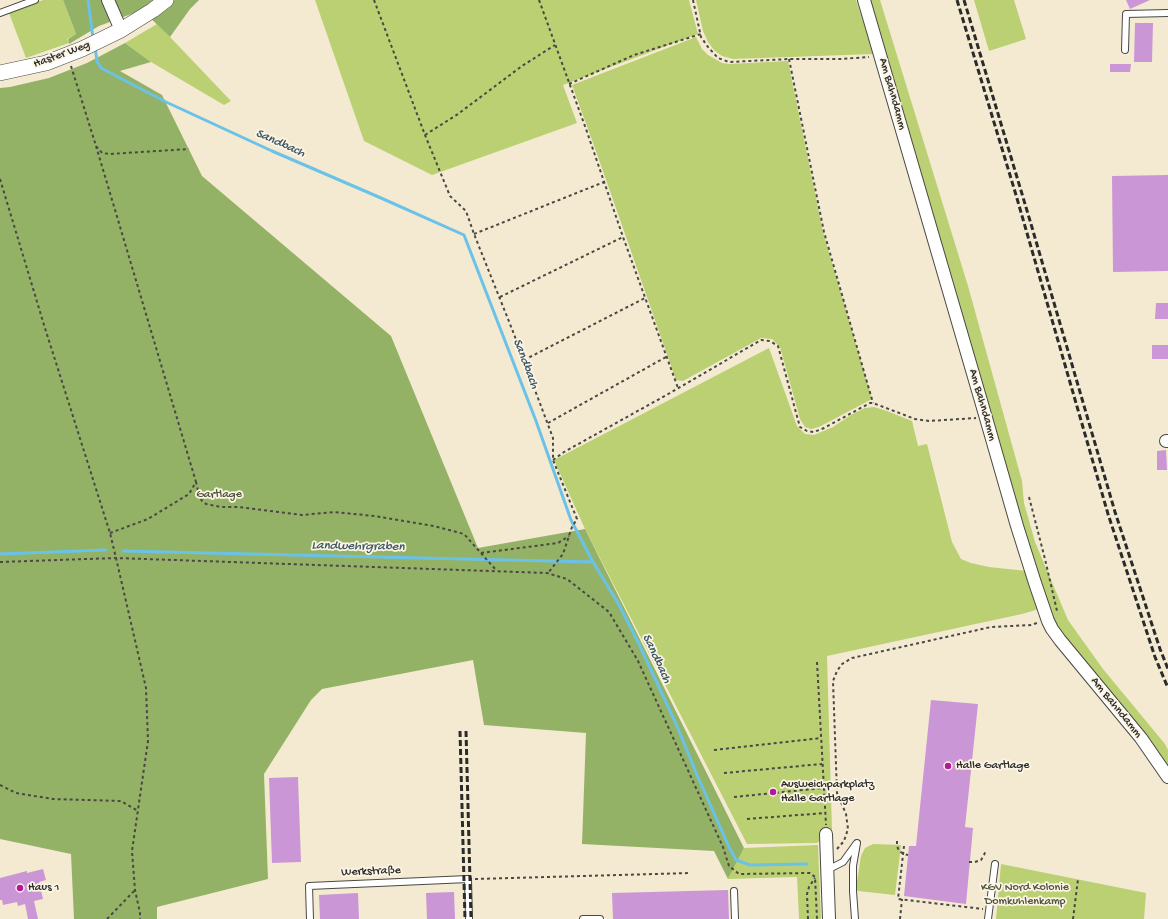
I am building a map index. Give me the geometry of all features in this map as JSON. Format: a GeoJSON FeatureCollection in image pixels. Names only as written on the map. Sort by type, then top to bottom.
{"type":"FeatureCollection","features":[{"type":"Feature","properties":{"kind":"street"},"geometry":{"type":"LineString","coordinates":[[108,0],[121,30]]}},
{"type":"Feature","properties":{"kind":"street","name":"Haster Weg"},"geometry":{"type":"LineString","coordinates":[[0,73],[46,63],[82,49],[121,30],[166,0]]}},
{"type":"Feature","properties":{"kind":"street","name":"Am Bahndamm"},"geometry":{"type":"LineString","coordinates":[[864,0],[1019,533],[1048,620],[1060,640],[1141,738],[1168,777]]}},
{"type":"Feature","properties":{"kind":"street"},"geometry":{"type":"LineString","coordinates":[[826,834],[829,919]]}},
{"type":"Feature","properties":{"kind":"lane"},"geometry":{"type":"LineString","coordinates":[[0,14],[34,0]]}},
{"type":"Feature","properties":{"kind":"lane"},"geometry":{"type":"LineString","coordinates":[[1125,50],[1126,14],[1168,13]]}},
{"type":"Feature","properties":{"kind":"lane"},"geometry":{"type":"LineString","coordinates":[[827,866],[843,862],[857,843],[853,866],[855,919]]}},
{"type":"Feature","properties":{"kind":"lane"},"geometry":{"type":"LineString","coordinates":[[988,919],[995,864]]}},
{"type":"Feature","properties":{"kind":"lane"},"geometry":{"type":"LineString","coordinates":[[468,880],[469,919]]}},
{"type":"Feature","properties":{"kind":"lane","name":"Werkstraße"},"geometry":{"type":"LineString","coordinates":[[310,919],[309,886],[468,880]]}},
{"type":"Feature","properties":{"kind":"lane"},"geometry":{"type":"LineString","coordinates":[[734,891],[735,919]]}},
{"type":"Feature","properties":{"kind":"lane"},"geometry":{"type":"LineString","coordinates":[[583,919],[600,919]]}},
{"type":"Feature","properties":{"kind":"path"},"geometry":{"type":"LineString","coordinates":[[374,0],[425,135],[450,196],[466,211],[553,438],[553,460],[576,519],[563,554],[548,573]]}},
{"type":"Feature","properties":{"kind":"path"},"geometry":{"type":"LineString","coordinates":[[540,0],[622,237],[678,388]]}},
{"type":"Feature","properties":{"kind":"path"},"geometry":{"type":"LineString","coordinates":[[693,0],[701,34],[708,47],[718,58],[730,62],[789,59],[841,59],[881,55]]}},
{"type":"Feature","properties":{"kind":"path"},"geometry":{"type":"LineString","coordinates":[[569,84],[634,55],[701,34]]}},
{"type":"Feature","properties":{"kind":"path"},"geometry":{"type":"LineString","coordinates":[[425,135],[458,114],[522,66],[555,45]]}},
{"type":"Feature","properties":{"kind":"path"},"geometry":{"type":"LineString","coordinates":[[789,59],[824,232],[873,403]]}},
{"type":"Feature","properties":{"kind":"path"},"geometry":{"type":"LineString","coordinates":[[71,66],[202,501],[206,504],[220,507],[302,515],[334,512],[374,516],[434,526],[464,534],[497,571]]}},
{"type":"Feature","properties":{"kind":"path"},"geometry":{"type":"LineString","coordinates":[[96,146],[102,153],[110,154],[189,149]]}},
{"type":"Feature","properties":{"kind":"path"},"geometry":{"type":"LineString","coordinates":[[0,179],[46,333],[110,533],[146,688],[148,741],[132,851],[135,890],[140,919]]}},
{"type":"Feature","properties":{"kind":"path"},"geometry":{"type":"LineString","coordinates":[[474,234],[604,182]]}},
{"type":"Feature","properties":{"kind":"path"},"geometry":{"type":"LineString","coordinates":[[500,297],[622,237]]}},
{"type":"Feature","properties":{"kind":"path"},"geometry":{"type":"LineString","coordinates":[[524,360],[645,298]]}},
{"type":"Feature","properties":{"kind":"path"},"geometry":{"type":"LineString","coordinates":[[553,460],[570,448],[670,393],[761,340],[770,341],[778,346],[800,427],[808,431],[814,432],[824,428],[873,403],[915,419],[929,421],[986,418]]}},
{"type":"Feature","properties":{"kind":"path"},"geometry":{"type":"LineString","coordinates":[[548,423],[666,357]]}},
{"type":"Feature","properties":{"kind":"path"},"geometry":{"type":"LineString","coordinates":[[110,533],[148,519],[189,494],[196,482]]}},
{"type":"Feature","properties":{"kind":"path"},"geometry":{"type":"LineString","coordinates":[[1028,497],[1045,559],[1057,612]]}},
{"type":"Feature","properties":{"kind":"path"},"geometry":{"type":"LineString","coordinates":[[481,554],[558,543],[569,536]]}},
{"type":"Feature","properties":{"kind":"path"},"geometry":{"type":"LineString","coordinates":[[0,562],[116,558],[548,573],[567,579],[609,612],[638,661],[723,847],[729,866],[739,874],[810,873],[815,878],[817,919]]}},
{"type":"Feature","properties":{"kind":"path"},"geometry":{"type":"LineString","coordinates":[[808,919],[807,894],[809,887],[815,878],[827,866],[844,841],[848,829],[846,814],[837,794],[833,681],[842,664],[852,658],[992,627],[1030,625],[1048,620]]}},
{"type":"Feature","properties":{"kind":"path"},"geometry":{"type":"LineString","coordinates":[[817,662],[826,834]]}},
{"type":"Feature","properties":{"kind":"path"},"geometry":{"type":"LineString","coordinates":[[714,750],[821,738]]}},
{"type":"Feature","properties":{"kind":"path"},"geometry":{"type":"LineString","coordinates":[[724,773],[822,764]]}},
{"type":"Feature","properties":{"kind":"path"},"geometry":{"type":"LineString","coordinates":[[0,785],[16,793],[53,800],[121,801],[138,812]]}},
{"type":"Feature","properties":{"kind":"path"},"geometry":{"type":"LineString","coordinates":[[734,797],[823,788]]}},
{"type":"Feature","properties":{"kind":"path"},"geometry":{"type":"LineString","coordinates":[[747,819],[825,812]]}},
{"type":"Feature","properties":{"kind":"path"},"geometry":{"type":"LineString","coordinates":[[897,840],[899,851],[908,856]]}},
{"type":"Feature","properties":{"kind":"path"},"geometry":{"type":"LineString","coordinates":[[904,846],[898,899],[989,910]]}},
{"type":"Feature","properties":{"kind":"path"},"geometry":{"type":"LineString","coordinates":[[969,862],[981,860],[986,850]]}},
{"type":"Feature","properties":{"kind":"path"},"geometry":{"type":"LineString","coordinates":[[468,880],[690,873]]}},
{"type":"Feature","properties":{"kind":"path"},"geometry":{"type":"LineString","coordinates":[[1073,919],[1078,879]]}},
{"type":"Feature","properties":{"kind":"path"},"geometry":{"type":"LineString","coordinates":[[107,919],[135,890]]}},
{"type":"Feature","properties":{"kind":"path"},"geometry":{"type":"LineString","coordinates":[[900,919],[902,899]]}},
{"type":"Feature","properties":{"kind":"green space"},"geometry":{"type":"Polygon","coordinates":[[[43,0],[63,0],[76,34],[67,39],[69,43],[26,58],[9,13],[43,0]]]}},
{"type":"Feature","properties":{"kind":"green space"},"geometry":{"type":"Polygon","coordinates":[[[63,0],[199,0],[190,9],[170,37],[142,10],[99,26],[69,44],[68,39],[76,34],[63,0]]]}},
{"type":"Feature","properties":{"kind":"green space"},"geometry":{"type":"Polygon","coordinates":[[[315,0],[689,0],[698,34],[563,85],[577,123],[432,175],[364,141],[315,0]]]}},
{"type":"Feature","properties":{"kind":"green space"},"geometry":{"type":"Polygon","coordinates":[[[696,0],[856,0],[874,54],[733,59],[722,56],[715,51],[708,42],[703,31],[696,0]]]}},
{"type":"Feature","properties":{"kind":"green space"},"geometry":{"type":"Polygon","coordinates":[[[868,0],[880,0],[968,286],[1022,481],[1024,503],[1035,542],[1068,620],[1103,669],[1165,744],[1168,750],[1168,770],[1056,628],[1038,583],[868,0]]]}},
{"type":"Feature","properties":{"kind":"green space"},"geometry":{"type":"Polygon","coordinates":[[[974,0],[1014,0],[1026,39],[989,51],[974,0]]]}},
{"type":"Feature","properties":{"kind":"green space"},"geometry":{"type":"Polygon","coordinates":[[[157,24],[231,101],[224,105],[151,62],[125,43],[157,24]]]}},
{"type":"Feature","properties":{"kind":"green space"},"geometry":{"type":"Polygon","coordinates":[[[696,37],[702,49],[708,55],[722,63],[729,64],[788,61],[823,232],[872,399],[819,427],[811,429],[805,427],[800,419],[780,347],[772,339],[761,338],[683,381],[676,380],[572,85],[696,37]]]}},
{"type":"Feature","properties":{"kind":"green space","name":"Gartlage"},"geometry":{"type":"Polygon","coordinates":[[[125,43],[151,62],[120,71],[162,95],[202,176],[391,336],[478,548],[585,529],[744,848],[728,879],[714,851],[582,844],[586,733],[484,725],[473,660],[322,689],[311,700],[264,774],[268,879],[157,907],[157,919],[74,919],[71,854],[0,839],[0,88],[49,78],[87,63],[125,43]]]}},
{"type":"Feature","properties":{"kind":"green space"},"geometry":{"type":"Polygon","coordinates":[[[769,348],[797,426],[805,434],[814,435],[833,427],[865,408],[874,407],[912,421],[918,446],[927,444],[952,542],[961,559],[989,567],[1027,571],[1039,609],[1022,614],[827,656],[832,830],[817,843],[747,844],[585,529],[554,460],[769,348]]]}},
{"type":"Feature","properties":{"kind":"green space"},"geometry":{"type":"Polygon","coordinates":[[[873,844],[901,845],[895,895],[858,891],[856,888],[861,856],[865,848],[873,844]]]}},
{"type":"Feature","properties":{"kind":"green space"},"geometry":{"type":"Polygon","coordinates":[[[818,845],[821,919],[799,919],[797,877],[728,879],[744,848],[818,845]]]}},
{"type":"Feature","properties":{"kind":"green space","name":"KGV Nord Kolonie Domkuhlenkamp"},"geometry":{"type":"Polygon","coordinates":[[[1001,864],[1146,893],[1144,919],[996,919],[1001,864]]]}},
{"type":"Feature","properties":{"kind":"building"},"geometry":{"type":"Polygon","coordinates":[[[1126,0],[1150,0],[1130,9],[1126,0]]]}},
{"type":"Feature","properties":{"kind":"building"},"geometry":{"type":"Polygon","coordinates":[[[1135,23],[1153,23],[1152,62],[1134,62],[1135,23]]]}},
{"type":"Feature","properties":{"kind":"building"},"geometry":{"type":"Polygon","coordinates":[[[1110,64],[1131,64],[1130,72],[1110,72],[1110,64]]]}},
{"type":"Feature","properties":{"kind":"building"},"geometry":{"type":"Polygon","coordinates":[[[1168,175],[1168,271],[1113,272],[1112,176],[1168,175]]]}},
{"type":"Feature","properties":{"kind":"building"},"geometry":{"type":"Polygon","coordinates":[[[1156,303],[1168,303],[1168,319],[1155,319],[1156,303]]]}},
{"type":"Feature","properties":{"kind":"building"},"geometry":{"type":"Polygon","coordinates":[[[1152,345],[1168,345],[1168,359],[1152,359],[1152,345]]]}},
{"type":"Feature","properties":{"kind":"building"},"geometry":{"type":"Polygon","coordinates":[[[1166,450],[1167,470],[1157,470],[1157,451],[1166,450]]]}},
{"type":"Feature","properties":{"kind":"building","name":"Halle Gartlage"},"geometry":{"type":"Polygon","coordinates":[[[931,700],[978,704],[965,827],[973,828],[966,904],[904,896],[909,846],[916,846],[931,700]]]}},
{"type":"Feature","properties":{"kind":"building"},"geometry":{"type":"Polygon","coordinates":[[[298,777],[301,862],[272,863],[269,778],[298,777]]]}},
{"type":"Feature","properties":{"kind":"building","name":"Haus 1"},"geometry":{"type":"Polygon","coordinates":[[[43,869],[46,880],[39,882],[43,899],[34,901],[38,919],[28,919],[25,904],[18,906],[17,902],[3,905],[2,900],[0,900],[0,878],[27,871],[27,873],[43,869]]]}},
{"type":"Feature","properties":{"kind":"building"},"geometry":{"type":"Polygon","coordinates":[[[728,890],[729,919],[613,919],[612,893],[728,890]]]}},
{"type":"Feature","properties":{"kind":"building"},"geometry":{"type":"Polygon","coordinates":[[[454,892],[455,919],[427,919],[426,893],[454,892]]]}},
{"type":"Feature","properties":{"kind":"building"},"geometry":{"type":"Polygon","coordinates":[[[358,893],[359,919],[320,919],[319,895],[358,893]]]}},
{"type":"Feature","properties":{"kind":"waterway","name":"Sandbach"},"geometry":{"type":"LineString","coordinates":[[88,0],[93,38]]}},
{"type":"Feature","properties":{"kind":"waterway","name":"Sandbach"},"geometry":{"type":"LineString","coordinates":[[95,47],[97,61],[101,68],[166,102],[272,151],[464,235],[536,421],[571,520],[593,562],[618,603],[638,642],[736,860],[750,865],[807,864]]}},
{"type":"Feature","properties":{"kind":"waterway","name":"Landwehrgraben"},"geometry":{"type":"LineString","coordinates":[[0,554],[106,550]]}},
{"type":"Feature","properties":{"kind":"waterway","name":"Landwehrgraben"},"geometry":{"type":"LineString","coordinates":[[123,551],[593,562]]}},
{"type":"Feature","properties":{"kind":"railway"},"geometry":{"type":"LineString","coordinates":[[957,0],[1016,195],[1108,514],[1155,657],[1168,688]]}},
{"type":"Feature","properties":{"kind":"railway"},"geometry":{"type":"LineString","coordinates":[[964,0],[1115,512],[1168,669]]}},
{"type":"Feature","properties":{"kind":"railway"},"geometry":{"type":"LineString","coordinates":[[460,731],[465,919]]}},
{"type":"Feature","properties":{"kind":"railway"},"geometry":{"type":"LineString","coordinates":[[466,731],[471,919]]}},
{"type":"Feature","properties":{"kind":"place","name":"Halle Gartlage"},"geometry":{"type":"Point","coordinates":[948,766]}},
{"type":"Feature","properties":{"kind":"place","name":"Ausweichparkplatz Halle Gartlage"},"geometry":{"type":"Point","coordinates":[773,792]}},
{"type":"Feature","properties":{"kind":"place","name":"Haus 1"},"geometry":{"type":"Point","coordinates":[20,888]}}]}
